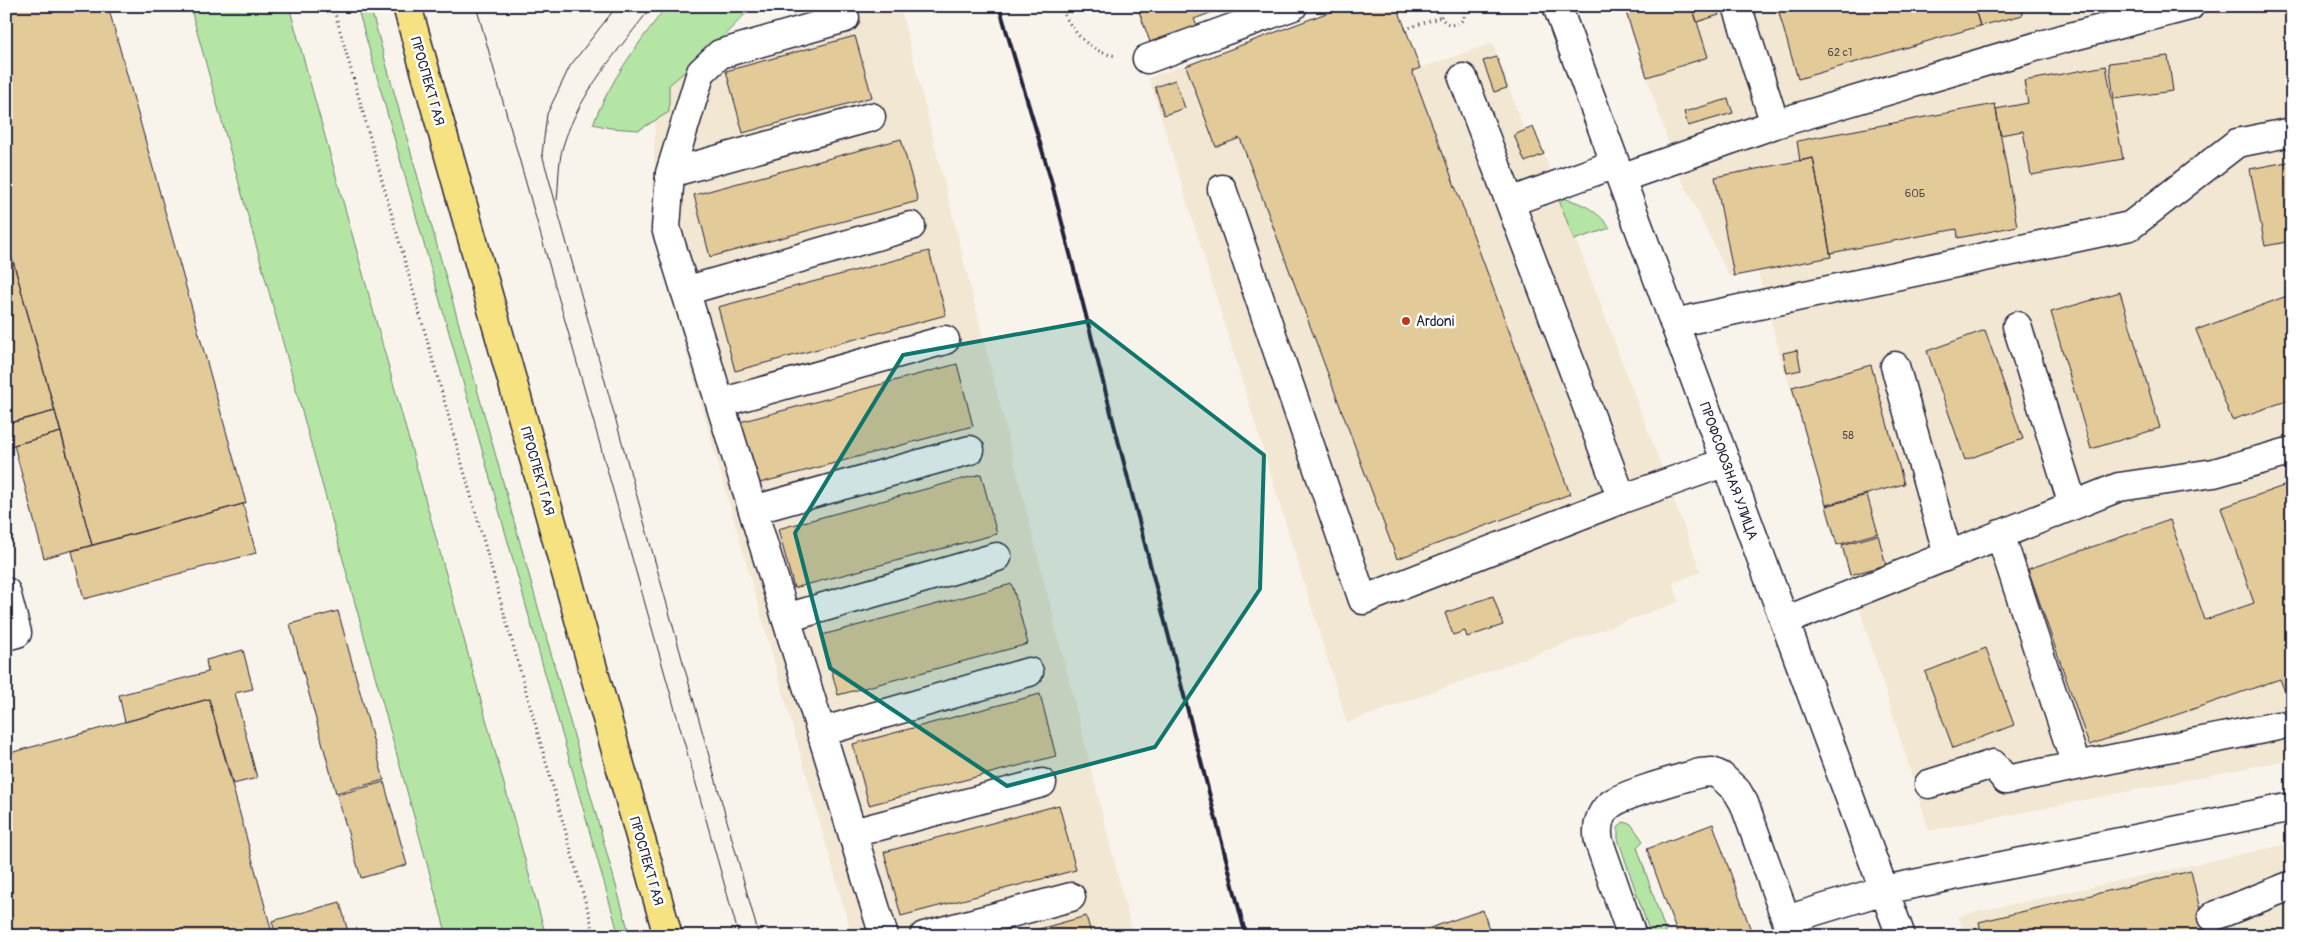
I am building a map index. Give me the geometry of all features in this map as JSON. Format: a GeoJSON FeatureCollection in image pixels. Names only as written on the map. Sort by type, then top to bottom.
{"type":"FeatureCollection","features":[{"type":"Feature","properties":{"kind":"main road","name":"ПРОСПЕКТ ГАЯ"},"geometry":{"type":"LineString","coordinates":[[408,6],[668,936]]}},
{"type":"Feature","properties":{"kind":"street"},"geometry":{"type":"LineString","coordinates":[[1148,59],[1293,6]]}},
{"type":"Feature","properties":{"kind":"street","name":"ПРОФСОЮЗНАЯ УЛИЦА"},"geometry":{"type":"LineString","coordinates":[[1557,6],[1902,936]]}},
{"type":"Feature","properties":{"kind":"street"},"geometry":{"type":"LineString","coordinates":[[1737,6],[1775,124]]}},
{"type":"Feature","properties":{"kind":"street"},"geometry":{"type":"LineString","coordinates":[[1510,202],[2062,39],[2190,6]]}},
{"type":"Feature","properties":{"kind":"street"},"geometry":{"type":"LineString","coordinates":[[845,18],[720,54],[701,72],[670,173],[666,228],[884,936]]}},
{"type":"Feature","properties":{"kind":"street"},"geometry":{"type":"LineString","coordinates":[[1463,78],[1622,500]]}},
{"type":"Feature","properties":{"kind":"street"},"geometry":{"type":"LineString","coordinates":[[670,173],[871,117]]}},
{"type":"Feature","properties":{"kind":"street"},"geometry":{"type":"LineString","coordinates":[[1674,323],[2130,226],[2237,143],[2292,132]]}},
{"type":"Feature","properties":{"kind":"street"},"geometry":{"type":"LineString","coordinates":[[1222,189],[1363,600],[1726,462]]}},
{"type":"Feature","properties":{"kind":"street"},"geometry":{"type":"LineString","coordinates":[[685,291],[911,226]]}},
{"type":"Feature","properties":{"kind":"street"},"geometry":{"type":"LineString","coordinates":[[2017,326],[2073,505]]}},
{"type":"Feature","properties":{"kind":"street"},"geometry":{"type":"LineString","coordinates":[[720,404],[945,340]]}},
{"type":"Feature","properties":{"kind":"street"},"geometry":{"type":"LineString","coordinates":[[1895,366],[1948,555]]}},
{"type":"Feature","properties":{"kind":"street"},"geometry":{"type":"LineString","coordinates":[[753,510],[970,450]]}},
{"type":"Feature","properties":{"kind":"street"},"geometry":{"type":"LineString","coordinates":[[1784,621],[2119,487],[2214,473],[2292,451]]}},
{"type":"Feature","properties":{"kind":"street"},"geometry":{"type":"LineString","coordinates":[[2000,534],[2076,765]]}},
{"type":"Feature","properties":{"kind":"street"},"geometry":{"type":"LineString","coordinates":[[786,618],[998,557]]}},
{"type":"Feature","properties":{"kind":"street"},"geometry":{"type":"LineString","coordinates":[[6,592],[17,633],[6,636]]}},
{"type":"Feature","properties":{"kind":"street"},"geometry":{"type":"LineString","coordinates":[[821,732],[1029,672]]}},
{"type":"Feature","properties":{"kind":"street"},"geometry":{"type":"LineString","coordinates":[[1929,784],[1993,764],[2006,780],[2278,726]]}},
{"type":"Feature","properties":{"kind":"street"},"geometry":{"type":"LineString","coordinates":[[1632,936],[1599,842],[1597,832],[1601,818],[1610,805],[1618,800],[1700,773],[1712,772],[1721,776],[1738,791],[1789,928],[1884,890],[2292,807]]}},
{"type":"Feature","properties":{"kind":"street"},"geometry":{"type":"LineString","coordinates":[[853,833],[1042,783]]}},
{"type":"Feature","properties":{"kind":"street"},"geometry":{"type":"LineString","coordinates":[[2212,917],[2292,885]]}},
{"type":"Feature","properties":{"kind":"street"},"geometry":{"type":"LineString","coordinates":[[924,936],[1071,897]]}},
{"type":"Feature","properties":{"kind":"path"},"geometry":{"type":"LineString","coordinates":[[333,6],[596,936]]}},
{"type":"Feature","properties":{"kind":"path"},"geometry":{"type":"LineString","coordinates":[[1060,6],[1066,20],[1080,39],[1109,55],[1148,59]]}},
{"type":"Feature","properties":{"kind":"path"},"geometry":{"type":"LineString","coordinates":[[1441,17],[1442,6]]}},
{"type":"Feature","properties":{"kind":"path"},"geometry":{"type":"LineString","coordinates":[[1441,17],[1448,24],[1457,25],[1464,18],[1464,7],[1470,6]]}},
{"type":"Feature","properties":{"kind":"path"},"geometry":{"type":"LineString","coordinates":[[1405,29],[1441,17]]}},
{"type":"Feature","properties":{"kind":"highlighted area"},"geometry":{"type":"Polygon","coordinates":[[[1090,321],[1264,455],[1260,589],[1155,747],[1007,786],[830,668],[795,533],[903,355],[1090,321]]]}},
{"type":"Feature","properties":{"kind":"shaded area"},"geometry":{"type":"Polygon","coordinates":[[[838,6],[900,6],[1133,936],[852,936],[654,238],[655,55],[838,6]]]}},
{"type":"Feature","properties":{"kind":"shaded area"},"geometry":{"type":"Polygon","coordinates":[[[1345,6],[1397,6],[1420,68],[1493,43],[1524,130],[1533,127],[1544,154],[1701,572],[1673,583],[1679,602],[1347,723],[1149,78],[1345,6]]]}},
{"type":"Feature","properties":{"kind":"shaded area"},"geometry":{"type":"Polygon","coordinates":[[[1623,6],[2292,6],[2292,759],[1929,831],[1779,352],[1758,272],[1729,276],[1679,174],[1623,6]]]}},
{"type":"Feature","properties":{"kind":"shaded area"},"geometry":{"type":"Polygon","coordinates":[[[2292,843],[2292,936],[1965,936],[1958,916],[2292,843]]]}},
{"type":"Feature","properties":{"kind":"green space"},"geometry":{"type":"Polygon","coordinates":[[[190,6],[289,6],[546,936],[447,936],[190,6]]]}},
{"type":"Feature","properties":{"kind":"green space"},"geometry":{"type":"Polygon","coordinates":[[[357,6],[370,6],[630,936],[619,936],[357,6]]]}},
{"type":"Feature","properties":{"kind":"green space"},"geometry":{"type":"Polygon","coordinates":[[[667,6],[753,6],[706,54],[669,85],[669,112],[639,130],[610,128],[593,124],[616,78],[667,6]]]}},
{"type":"Feature","properties":{"kind":"green space"},"geometry":{"type":"Polygon","coordinates":[[[1558,197],[1587,207],[1605,221],[1610,228],[1574,240],[1558,197]]]}},
{"type":"Feature","properties":{"kind":"green space"},"geometry":{"type":"Polygon","coordinates":[[[1623,822],[1631,824],[1643,841],[1637,847],[1667,936],[1651,936],[1618,839],[1618,828],[1623,822]]]}},
{"type":"Feature","properties":{"kind":"building"},"geometry":{"type":"Polygon","coordinates":[[[6,6],[108,6],[246,503],[92,545],[6,236],[6,6]]]}},
{"type":"Feature","properties":{"kind":"building"},"geometry":{"type":"Polygon","coordinates":[[[1137,6],[1229,6],[1194,19],[1197,26],[1150,42],[1137,6]]]}},
{"type":"Feature","properties":{"kind":"building","name":"Ardoni"},"geometry":{"type":"Polygon","coordinates":[[[1345,6],[1397,6],[1420,68],[1412,71],[1570,494],[1397,559],[1240,138],[1216,147],[1186,66],[1345,6]]]}},
{"type":"Feature","properties":{"kind":"building"},"geometry":{"type":"Polygon","coordinates":[[[1624,6],[1692,6],[1708,57],[1647,77],[1624,6]]]}},
{"type":"Feature","properties":{"kind":"building"},"geometry":{"type":"Polygon","coordinates":[[[1692,6],[1716,6],[1719,15],[1697,22],[1692,6]]]}},
{"type":"Feature","properties":{"kind":"building"},"geometry":{"type":"Polygon","coordinates":[[[1777,6],[1974,6],[1980,26],[1798,79],[1777,6]]]}},
{"type":"Feature","properties":{"kind":"building"},"geometry":{"type":"Polygon","coordinates":[[[1974,6],[2021,6],[2023,15],[1980,26],[1974,6]]]}},
{"type":"Feature","properties":{"kind":"building"},"geometry":{"type":"Polygon","coordinates":[[[855,36],[872,97],[743,133],[726,71],[855,36]]]}},
{"type":"Feature","properties":{"kind":"building"},"geometry":{"type":"Polygon","coordinates":[[[2168,56],[2173,91],[2114,99],[2109,63],[2168,56]]]}},
{"type":"Feature","properties":{"kind":"building"},"geometry":{"type":"Polygon","coordinates":[[[1497,57],[1507,88],[1494,92],[1483,61],[1497,57]]]}},
{"type":"Feature","properties":{"kind":"building"},"geometry":{"type":"Polygon","coordinates":[[[2106,66],[2123,159],[2031,175],[2023,131],[2000,135],[1996,109],[2028,103],[2024,81],[2106,66]]]}},
{"type":"Feature","properties":{"kind":"building"},"geometry":{"type":"Polygon","coordinates":[[[1175,80],[1185,108],[1164,115],[1155,87],[1175,80]]]}},
{"type":"Feature","properties":{"kind":"building"},"geometry":{"type":"Polygon","coordinates":[[[1728,99],[1733,113],[1688,126],[1684,112],[1728,99]]]}},
{"type":"Feature","properties":{"kind":"building"},"geometry":{"type":"Polygon","coordinates":[[[1995,104],[2017,226],[1958,238],[1957,229],[1830,253],[1813,158],[1800,161],[1797,141],[1995,104]]]}},
{"type":"Feature","properties":{"kind":"building"},"geometry":{"type":"Polygon","coordinates":[[[1533,127],[1544,154],[1525,162],[1514,135],[1533,127]]]}},
{"type":"Feature","properties":{"kind":"building"},"geometry":{"type":"Polygon","coordinates":[[[901,139],[918,201],[710,257],[694,195],[901,139]]]}},
{"type":"Feature","properties":{"kind":"building"},"geometry":{"type":"Polygon","coordinates":[[[1813,158],[1831,257],[1734,276],[1715,177],[1813,158]]]}},
{"type":"Feature","properties":{"kind":"building"},"geometry":{"type":"Polygon","coordinates":[[[2292,161],[2292,241],[2265,246],[2250,169],[2292,161]]]}},
{"type":"Feature","properties":{"kind":"building"},"geometry":{"type":"Polygon","coordinates":[[[6,236],[55,411],[6,424],[6,236]]]}},
{"type":"Feature","properties":{"kind":"building"},"geometry":{"type":"Polygon","coordinates":[[[929,251],[946,315],[735,371],[718,307],[929,251]]]}},
{"type":"Feature","properties":{"kind":"building"},"geometry":{"type":"Polygon","coordinates":[[[2120,292],[2160,428],[2091,449],[2051,312],[2120,292]]]}},
{"type":"Feature","properties":{"kind":"building"},"geometry":{"type":"Polygon","coordinates":[[[2292,294],[2292,399],[2232,420],[2196,330],[2292,294]]]}},
{"type":"Feature","properties":{"kind":"building"},"geometry":{"type":"Polygon","coordinates":[[[1985,330],[2023,439],[1965,460],[1927,351],[1985,330]]]}},
{"type":"Feature","properties":{"kind":"building"},"geometry":{"type":"Polygon","coordinates":[[[1797,350],[1801,370],[1787,373],[1783,353],[1797,350]]]}},
{"type":"Feature","properties":{"kind":"building"},"geometry":{"type":"Polygon","coordinates":[[[957,364],[973,426],[756,484],[740,422],[957,364]]]}},
{"type":"Feature","properties":{"kind":"building"},"geometry":{"type":"Polygon","coordinates":[[[1871,365],[1904,484],[1826,505],[1792,387],[1871,365]]]}},
{"type":"Feature","properties":{"kind":"building"},"geometry":{"type":"Polygon","coordinates":[[[55,411],[61,432],[6,447],[6,424],[55,411]]]}},
{"type":"Feature","properties":{"kind":"building"},"geometry":{"type":"Polygon","coordinates":[[[61,432],[92,545],[44,558],[14,445],[61,432]]]}},
{"type":"Feature","properties":{"kind":"building"},"geometry":{"type":"Polygon","coordinates":[[[981,474],[997,534],[794,588],[778,529],[981,474]]]}},
{"type":"Feature","properties":{"kind":"building"},"geometry":{"type":"Polygon","coordinates":[[[2292,483],[2292,710],[2280,679],[2089,745],[2028,569],[2170,520],[2205,620],[2254,603],[2221,508],[2292,483]]]}},
{"type":"Feature","properties":{"kind":"building"},"geometry":{"type":"Polygon","coordinates":[[[1867,495],[1878,533],[1837,545],[1826,506],[1867,495]]]}},
{"type":"Feature","properties":{"kind":"building"},"geometry":{"type":"Polygon","coordinates":[[[243,504],[256,553],[84,599],[72,551],[243,504]]]}},
{"type":"Feature","properties":{"kind":"building"},"geometry":{"type":"Polygon","coordinates":[[[1878,535],[1886,565],[1850,575],[1842,545],[1878,535]]]}},
{"type":"Feature","properties":{"kind":"building"},"geometry":{"type":"Polygon","coordinates":[[[1012,584],[1028,644],[838,695],[822,635],[1012,584]]]}},
{"type":"Feature","properties":{"kind":"building"},"geometry":{"type":"Polygon","coordinates":[[[1493,596],[1503,625],[1467,637],[1465,631],[1453,635],[1445,613],[1493,596]]]}},
{"type":"Feature","properties":{"kind":"building"},"geometry":{"type":"Polygon","coordinates":[[[338,611],[384,780],[336,793],[290,624],[338,611]]]}},
{"type":"Feature","properties":{"kind":"building"},"geometry":{"type":"Polygon","coordinates":[[[1986,648],[2014,725],[1953,748],[1925,672],[1986,648]]]}},
{"type":"Feature","properties":{"kind":"building"},"geometry":{"type":"Polygon","coordinates":[[[243,650],[253,689],[235,693],[257,778],[233,784],[209,699],[125,722],[119,695],[208,672],[206,660],[243,650]]]}},
{"type":"Feature","properties":{"kind":"building"},"geometry":{"type":"Polygon","coordinates":[[[1040,694],[1056,756],[869,805],[853,744],[1040,694]]]}},
{"type":"Feature","properties":{"kind":"building"},"geometry":{"type":"Polygon","coordinates":[[[209,699],[273,936],[6,936],[6,754],[209,699]]]}},
{"type":"Feature","properties":{"kind":"building"},"geometry":{"type":"Polygon","coordinates":[[[384,782],[407,865],[361,878],[337,795],[384,782]]]}},
{"type":"Feature","properties":{"kind":"building"},"geometry":{"type":"Polygon","coordinates":[[[1059,805],[1076,870],[901,916],[884,852],[1059,805]]]}},
{"type":"Feature","properties":{"kind":"building"},"geometry":{"type":"Polygon","coordinates":[[[1713,824],[1753,936],[1678,936],[1647,849],[1713,824]]]}},
{"type":"Feature","properties":{"kind":"building"},"geometry":{"type":"Polygon","coordinates":[[[2191,871],[2206,936],[1982,936],[1979,922],[2191,871]]]}},
{"type":"Feature","properties":{"kind":"building"},"geometry":{"type":"Polygon","coordinates":[[[340,902],[349,936],[276,936],[272,921],[340,902]]]}},
{"type":"Feature","properties":{"kind":"building"},"geometry":{"type":"Polygon","coordinates":[[[1483,910],[1491,936],[1423,936],[1421,931],[1483,910]]]}},
{"type":"Feature","properties":{"kind":"building"},"geometry":{"type":"Polygon","coordinates":[[[1086,916],[1092,936],[1014,936],[1086,916]]]}},
{"type":"Feature","properties":{"kind":"tram line"},"geometry":{"type":"LineString","coordinates":[[476,6],[739,936]]}},
{"type":"Feature","properties":{"kind":"tram line"},"geometry":{"type":"LineString","coordinates":[[617,6],[570,66],[547,114],[542,154],[759,936]]}},
{"type":"Feature","properties":{"kind":"tram line"},"geometry":{"type":"LineString","coordinates":[[557,200],[561,153],[579,108],[601,73],[652,6]]}},
{"type":"Feature","properties":{"kind":"railway"},"geometry":{"type":"LineString","coordinates":[[999,6],[1051,180],[1246,936]]}},
{"type":"Feature","properties":{"kind":"place","name":"Ardoni"},"geometry":{"type":"Point","coordinates":[1406,321]}}]}
